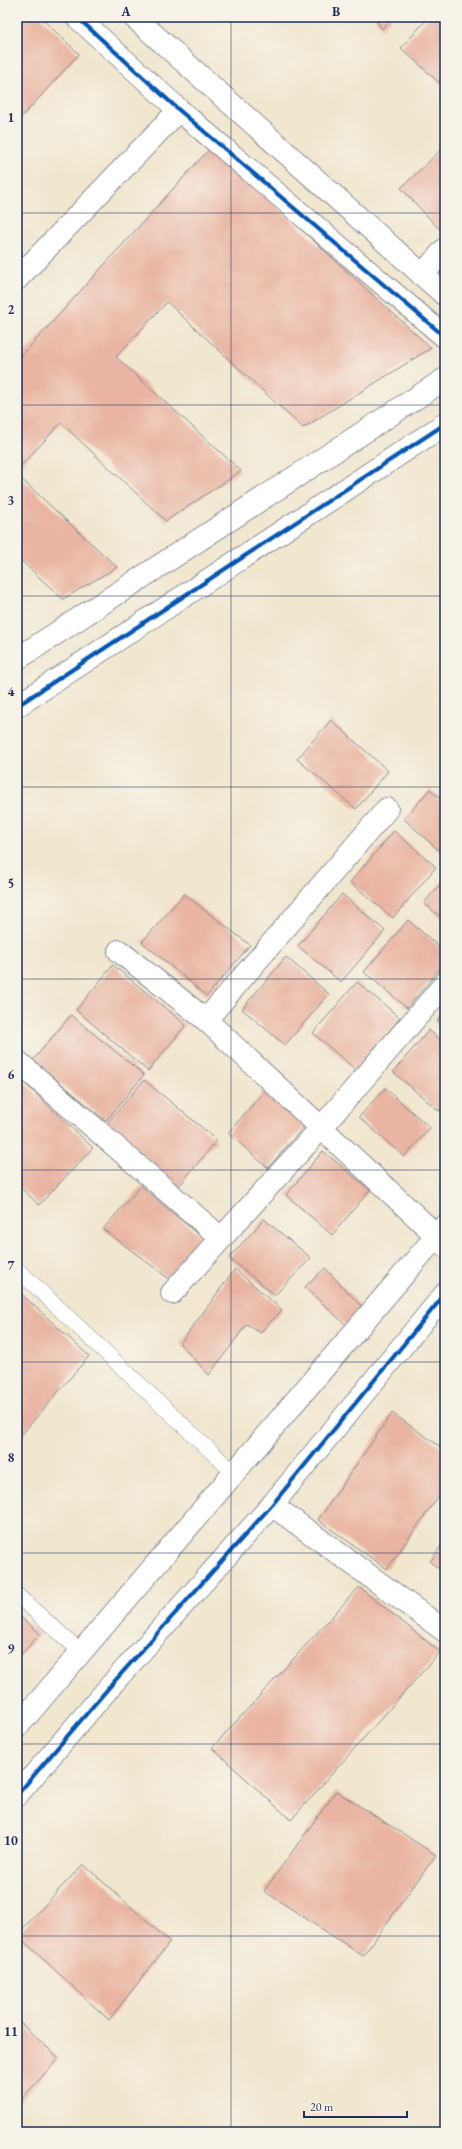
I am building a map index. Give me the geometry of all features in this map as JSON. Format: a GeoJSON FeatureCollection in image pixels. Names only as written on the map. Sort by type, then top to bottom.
{"type":"FeatureCollection","features":[{"type":"Feature","properties":{"kind":"street"},"geometry":{"type":"LineString","coordinates":[[77,17],[179,110],[445,337]]}},
{"type":"Feature","properties":{"kind":"street"},"geometry":{"type":"LineString","coordinates":[[134,17],[445,296]]}},
{"type":"Feature","properties":{"kind":"street"},"geometry":{"type":"LineString","coordinates":[[17,279],[179,110]]}},
{"type":"Feature","properties":{"kind":"street"},"geometry":{"type":"LineString","coordinates":[[422,275],[445,249]]}},
{"type":"Feature","properties":{"kind":"street"},"geometry":{"type":"LineString","coordinates":[[17,659],[445,379]]}},
{"type":"Feature","properties":{"kind":"street"},"geometry":{"type":"LineString","coordinates":[[17,706],[445,424]]}},
{"type":"Feature","properties":{"kind":"street"},"geometry":{"type":"LineString","coordinates":[[206,1020],[387,809]]}},
{"type":"Feature","properties":{"kind":"street"},"geometry":{"type":"LineString","coordinates":[[17,1727],[234,1473],[442,1236],[321,1128],[206,1020],[119,951]]}},
{"type":"Feature","properties":{"kind":"street"},"geometry":{"type":"LineString","coordinates":[[172,1293],[321,1128],[445,984]]}},
{"type":"Feature","properties":{"kind":"street"},"geometry":{"type":"LineString","coordinates":[[17,1061],[221,1238]]}},
{"type":"Feature","properties":{"kind":"street"},"geometry":{"type":"LineString","coordinates":[[17,1795],[112,1684],[272,1505],[445,1294]]}},
{"type":"Feature","properties":{"kind":"street"},"geometry":{"type":"LineString","coordinates":[[272,1505],[445,1631]]}},
{"type":"Feature","properties":{"kind":"lane"},"geometry":{"type":"LineString","coordinates":[[17,1269],[234,1473]]}},
{"type":"Feature","properties":{"kind":"lane"},"geometry":{"type":"LineString","coordinates":[[17,1595],[81,1652]]}},
{"type":"Feature","properties":{"kind":"building"},"geometry":{"type":"Polygon","coordinates":[[[17,17],[40,17],[79,54],[17,122],[17,17]]]}},
{"type":"Feature","properties":{"kind":"building"},"geometry":{"type":"Polygon","coordinates":[[[374,17],[392,17],[382,29],[374,17]]]}},
{"type":"Feature","properties":{"kind":"building"},"geometry":{"type":"Polygon","coordinates":[[[429,17],[445,17],[445,88],[401,48],[429,17]]]}},
{"type":"Feature","properties":{"kind":"building"},"geometry":{"type":"Polygon","coordinates":[[[445,146],[445,229],[442,232],[401,188],[445,146]]]}},
{"type":"Feature","properties":{"kind":"building"},"geometry":{"type":"Polygon","coordinates":[[[211,147],[431,348],[303,428],[167,302],[116,357],[241,471],[166,521],[61,423],[17,470],[17,361],[211,147]]]}},
{"type":"Feature","properties":{"kind":"building"},"geometry":{"type":"Polygon","coordinates":[[[17,475],[117,567],[63,599],[17,557],[17,475]]]}},
{"type":"Feature","properties":{"kind":"building"},"geometry":{"type":"Polygon","coordinates":[[[331,720],[388,771],[356,809],[297,759],[331,720]]]}},
{"type":"Feature","properties":{"kind":"building"},"geometry":{"type":"Polygon","coordinates":[[[430,789],[445,803],[445,856],[404,819],[430,789]]]}},
{"type":"Feature","properties":{"kind":"building"},"geometry":{"type":"Polygon","coordinates":[[[394,831],[436,867],[393,918],[350,882],[394,831]]]}},
{"type":"Feature","properties":{"kind":"building"},"geometry":{"type":"Polygon","coordinates":[[[445,878],[445,921],[424,903],[445,878]]]}},
{"type":"Feature","properties":{"kind":"building"},"geometry":{"type":"Polygon","coordinates":[[[184,894],[250,945],[207,996],[142,942],[184,894]]]}},
{"type":"Feature","properties":{"kind":"building"},"geometry":{"type":"Polygon","coordinates":[[[342,894],[385,931],[341,982],[298,946],[342,894]]]}},
{"type":"Feature","properties":{"kind":"building"},"geometry":{"type":"Polygon","coordinates":[[[408,920],[445,952],[445,963],[407,1008],[364,972],[408,920]]]}},
{"type":"Feature","properties":{"kind":"building"},"geometry":{"type":"Polygon","coordinates":[[[286,957],[329,994],[285,1045],[242,1009],[286,957]]]}},
{"type":"Feature","properties":{"kind":"building"},"geometry":{"type":"Polygon","coordinates":[[[113,965],[186,1025],[148,1071],[76,1010],[113,965]]]}},
{"type":"Feature","properties":{"kind":"building"},"geometry":{"type":"Polygon","coordinates":[[[357,982],[400,1018],[356,1070],[313,1033],[357,982]]]}},
{"type":"Feature","properties":{"kind":"building"},"geometry":{"type":"Polygon","coordinates":[[[445,1012],[445,1028],[437,1021],[445,1012]]]}},
{"type":"Feature","properties":{"kind":"building"},"geometry":{"type":"Polygon","coordinates":[[[71,1015],[144,1075],[106,1121],[33,1060],[71,1015]]]}},
{"type":"Feature","properties":{"kind":"building"},"geometry":{"type":"Polygon","coordinates":[[[429,1030],[445,1044],[445,1105],[439,1111],[393,1072],[429,1030]]]}},
{"type":"Feature","properties":{"kind":"building"},"geometry":{"type":"Polygon","coordinates":[[[17,1076],[93,1148],[39,1205],[17,1184],[17,1076]]]}},
{"type":"Feature","properties":{"kind":"building"},"geometry":{"type":"Polygon","coordinates":[[[144,1080],[217,1140],[179,1186],[106,1125],[144,1080]]]}},
{"type":"Feature","properties":{"kind":"building"},"geometry":{"type":"Polygon","coordinates":[[[385,1088],[430,1128],[404,1157],[359,1117],[385,1088]]]}},
{"type":"Feature","properties":{"kind":"building"},"geometry":{"type":"Polygon","coordinates":[[[266,1089],[307,1123],[268,1168],[228,1133],[266,1089]]]}},
{"type":"Feature","properties":{"kind":"building"},"geometry":{"type":"Polygon","coordinates":[[[323,1151],[370,1190],[332,1235],[286,1195],[323,1151]]]}},
{"type":"Feature","properties":{"kind":"building"},"geometry":{"type":"Polygon","coordinates":[[[141,1186],[208,1243],[172,1281],[103,1229],[141,1186]]]}},
{"type":"Feature","properties":{"kind":"building"},"geometry":{"type":"Polygon","coordinates":[[[264,1219],[311,1258],[275,1295],[229,1258],[264,1219]]]}},
{"type":"Feature","properties":{"kind":"building"},"geometry":{"type":"Polygon","coordinates":[[[325,1268],[362,1307],[346,1325],[305,1287],[325,1268]]]}},
{"type":"Feature","properties":{"kind":"building"},"geometry":{"type":"Polygon","coordinates":[[[235,1269],[282,1310],[260,1333],[247,1324],[209,1375],[180,1344],[235,1269]]]}},
{"type":"Feature","properties":{"kind":"building"},"geometry":{"type":"Polygon","coordinates":[[[17,1290],[89,1356],[17,1440],[17,1290]]]}},
{"type":"Feature","properties":{"kind":"building"},"geometry":{"type":"Polygon","coordinates":[[[392,1413],[445,1450],[445,1487],[387,1569],[318,1520],[392,1413]]]}},
{"type":"Feature","properties":{"kind":"building"},"geometry":{"type":"Polygon","coordinates":[[[445,1540],[445,1573],[430,1562],[445,1540]]]}},
{"type":"Feature","properties":{"kind":"building"},"geometry":{"type":"Polygon","coordinates":[[[359,1587],[440,1652],[291,1820],[212,1748],[359,1587]]]}},
{"type":"Feature","properties":{"kind":"building"},"geometry":{"type":"Polygon","coordinates":[[[17,1614],[40,1634],[17,1659],[17,1614]]]}},
{"type":"Feature","properties":{"kind":"building"},"geometry":{"type":"Polygon","coordinates":[[[336,1791],[436,1855],[363,1956],[264,1891],[336,1791]]]}},
{"type":"Feature","properties":{"kind":"building"},"geometry":{"type":"Polygon","coordinates":[[[83,1864],[170,1942],[109,2020],[17,1935],[83,1864]]]}},
{"type":"Feature","properties":{"kind":"building"},"geometry":{"type":"Polygon","coordinates":[[[17,2020],[59,2058],[17,2104],[17,2020]]]}},
{"type":"Feature","properties":{"kind":"cycle path"},"geometry":{"type":"LineString","coordinates":[[77,17],[179,110],[445,337]]}},
{"type":"Feature","properties":{"kind":"cycle path"},"geometry":{"type":"LineString","coordinates":[[17,706],[445,424]]}},
{"type":"Feature","properties":{"kind":"cycle path"},"geometry":{"type":"LineString","coordinates":[[17,1795],[112,1684],[272,1505],[445,1294]]}}]}
